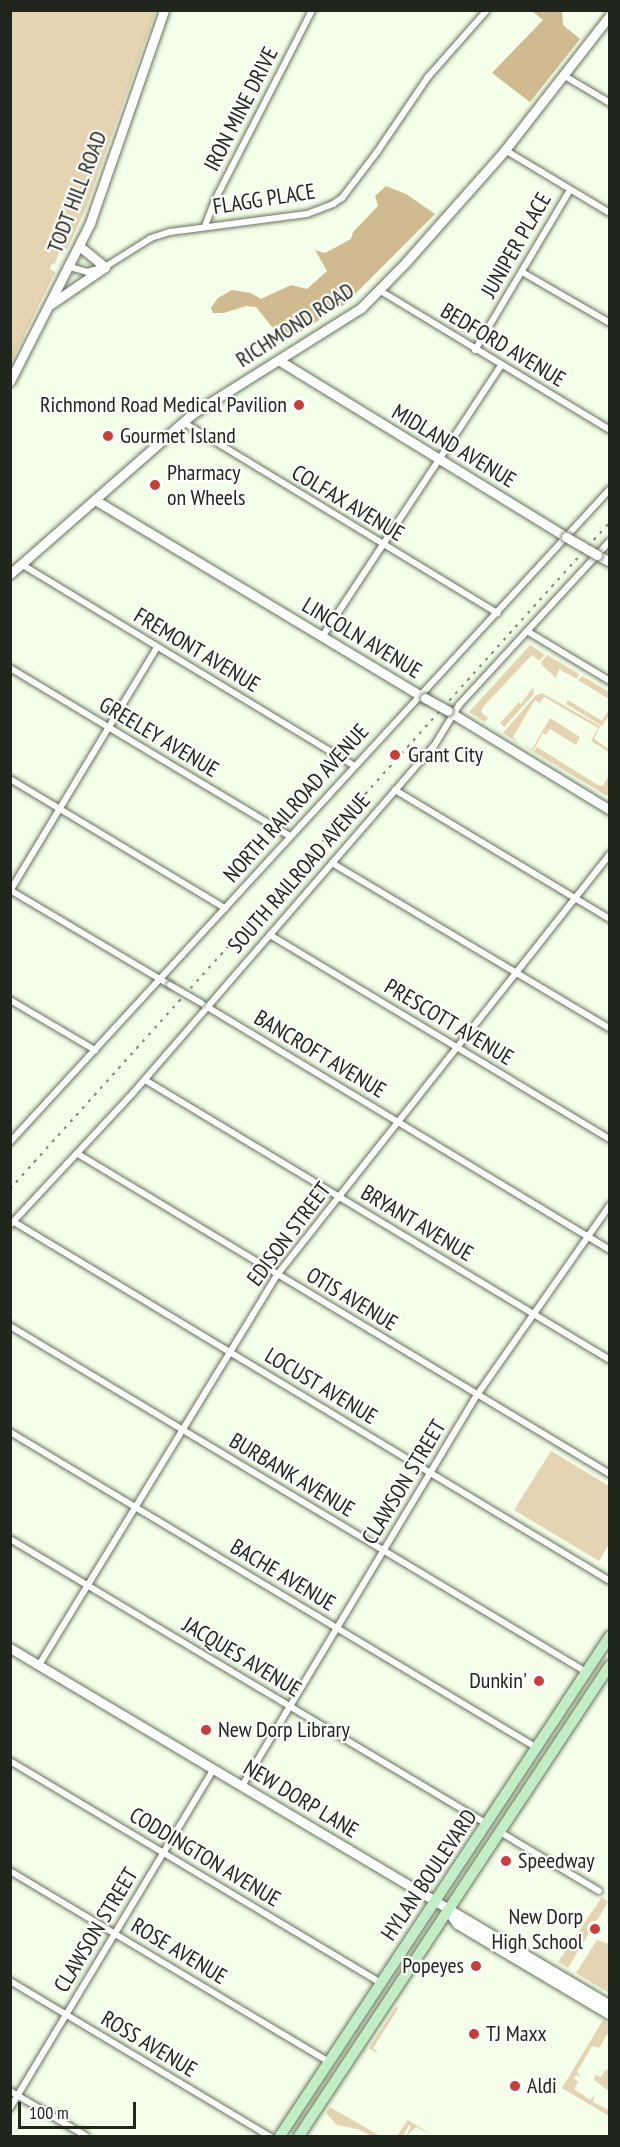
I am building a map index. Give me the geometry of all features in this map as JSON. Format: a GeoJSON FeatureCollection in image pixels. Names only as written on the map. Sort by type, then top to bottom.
{"type":"FeatureCollection","features":[{"type":"Feature","properties":{"kind":"main road","name":"HYLAN BOULEVARD"},"geometry":{"type":"LineString","coordinates":[[280,2136],[538,1748],[609,1636]]}},
{"type":"Feature","properties":{"kind":"main road","name":"HYLAN BOULEVARD"},"geometry":{"type":"LineString","coordinates":[[299,2136],[609,1665]]}},
{"type":"Feature","properties":{"kind":"main road"},"geometry":{"type":"LineString","coordinates":[[586,1672],[599,1680]]}},
{"type":"Feature","properties":{"kind":"street","name":"TODT HILL ROAD"},"geometry":{"type":"LineString","coordinates":[[10,381],[80,247],[164,10]]}},
{"type":"Feature","properties":{"kind":"street","name":"IRON MINE DRIVE"},"geometry":{"type":"LineString","coordinates":[[205,226],[216,198],[312,10]]}},
{"type":"Feature","properties":{"kind":"street","name":"FLAGG PLACE"},"geometry":{"type":"LineString","coordinates":[[70,267],[87,272],[105,267],[160,234],[205,226],[308,214],[324,209],[342,198],[428,77],[487,10]]}},
{"type":"Feature","properties":{"kind":"street","name":"RICHMOND ROAD"},"geometry":{"type":"LineString","coordinates":[[10,574],[183,422],[211,401],[353,315],[379,290],[506,150],[609,15]]}},
{"type":"Feature","properties":{"kind":"street"},"geometry":{"type":"LineString","coordinates":[[563,75],[609,103]]}},
{"type":"Feature","properties":{"kind":"street"},"geometry":{"type":"LineString","coordinates":[[506,150],[609,213]]}},
{"type":"Feature","properties":{"kind":"street","name":"JUNIPER PLACE"},"geometry":{"type":"LineString","coordinates":[[475,350],[570,189]]}},
{"type":"Feature","properties":{"kind":"street"},"geometry":{"type":"LineString","coordinates":[[50,305],[105,267],[80,247]]}},
{"type":"Feature","properties":{"kind":"street"},"geometry":{"type":"LineString","coordinates":[[522,272],[609,323]]}},
{"type":"Feature","properties":{"kind":"street","name":"BEDFORD AVENUE"},"geometry":{"type":"LineString","coordinates":[[379,290],[609,430]]}},
{"type":"Feature","properties":{"kind":"street","name":"MIDLAND AVENUE"},"geometry":{"type":"LineString","coordinates":[[280,361],[609,562]]}},
{"type":"Feature","properties":{"kind":"street"},"geometry":{"type":"LineString","coordinates":[[322,636],[501,366]]}},
{"type":"Feature","properties":{"kind":"street","name":"COLFAX AVENUE"},"geometry":{"type":"LineString","coordinates":[[183,422],[497,613]]}},
{"type":"Feature","properties":{"kind":"street","name":"NORTH RAILROAD AVENUE"},"geometry":{"type":"LineString","coordinates":[[10,1142],[354,766],[422,696],[609,489]]}},
{"type":"Feature","properties":{"kind":"street","name":"LINCOLN AVENUE"},"geometry":{"type":"LineString","coordinates":[[95,500],[609,810]]}},
{"type":"Feature","properties":{"kind":"street","name":"SOUTH RAILROAD AVENUE"},"geometry":{"type":"LineString","coordinates":[[12,1224],[144,1080],[204,1005],[270,934],[434,746],[450,713],[609,541]]}},
{"type":"Feature","properties":{"kind":"street","name":"FREMONT AVENUE"},"geometry":{"type":"LineString","coordinates":[[21,564],[354,766]]}},
{"type":"Feature","properties":{"kind":"street"},"geometry":{"type":"LineString","coordinates":[[527,631],[609,681]]}},
{"type":"Feature","properties":{"kind":"street"},"geometry":{"type":"LineString","coordinates":[[11,890],[157,647]]}},
{"type":"Feature","properties":{"kind":"street","name":"GREELEY AVENUE"},"geometry":{"type":"LineString","coordinates":[[10,668],[290,836]]}},
{"type":"Feature","properties":{"kind":"street"},"geometry":{"type":"LineString","coordinates":[[10,779],[225,908]]}},
{"type":"Feature","properties":{"kind":"street"},"geometry":{"type":"LineString","coordinates":[[395,790],[609,919]]}},
{"type":"Feature","properties":{"kind":"street","name":"EDISON STREET"},"geometry":{"type":"LineString","coordinates":[[39,1665],[276,1275],[609,854]]}},
{"type":"Feature","properties":{"kind":"street"},"geometry":{"type":"LineString","coordinates":[[332,862],[609,1029]]}},
{"type":"Feature","properties":{"kind":"street","name":"BANCROFT AVENUE"},"geometry":{"type":"LineString","coordinates":[[11,890],[609,1250]]}},
{"type":"Feature","properties":{"kind":"street","name":"PRESCOTT AVENUE"},"geometry":{"type":"LineString","coordinates":[[270,934],[609,1139]]}},
{"type":"Feature","properties":{"kind":"street"},"geometry":{"type":"LineString","coordinates":[[10,1000],[95,1050]]}},
{"type":"Feature","properties":{"kind":"street","name":"BRYANT AVENUE"},"geometry":{"type":"LineString","coordinates":[[144,1080],[609,1360]]}},
{"type":"Feature","properties":{"kind":"street","name":"OTIS AVENUE"},"geometry":{"type":"LineString","coordinates":[[78,1154],[609,1474]]}},
{"type":"Feature","properties":{"kind":"street","name":"CLAWSON STREET"},"geometry":{"type":"LineString","coordinates":[[242,1786],[477,1395],[609,1205]]}},
{"type":"Feature","properties":{"kind":"street","name":"LOCUST AVENUE"},"geometry":{"type":"LineString","coordinates":[[12,1224],[609,1581]]}},
{"type":"Feature","properties":{"kind":"street","name":"BURBANK AVENUE"},"geometry":{"type":"LineString","coordinates":[[10,1326],[586,1672]]}},
{"type":"Feature","properties":{"kind":"street","name":"BACHE AVENUE"},"geometry":{"type":"LineString","coordinates":[[10,1432],[538,1748]]}},
{"type":"Feature","properties":{"kind":"street","name":"JACQUES AVENUE"},"geometry":{"type":"LineString","coordinates":[[10,1539],[487,1824]]}},
{"type":"Feature","properties":{"kind":"street","name":"NEW DORP LANE"},"geometry":{"type":"LineString","coordinates":[[10,1648],[609,2005]]}},
{"type":"Feature","properties":{"kind":"street","name":"CODDINGTON AVENUE"},"geometry":{"type":"LineString","coordinates":[[10,1761],[381,1983]]}},
{"type":"Feature","properties":{"kind":"street","name":"CLAWSON STREET"},"geometry":{"type":"LineString","coordinates":[[10,2108],[213,1770]]}},
{"type":"Feature","properties":{"kind":"street"},"geometry":{"type":"LineString","coordinates":[[500,1832],[599,1891]]}},
{"type":"Feature","properties":{"kind":"street","name":"ROSE AVENUE"},"geometry":{"type":"LineString","coordinates":[[10,1871],[329,2062]]}},
{"type":"Feature","properties":{"kind":"street","name":"NEW DORP LANE"},"geometry":{"type":"LineString","coordinates":[[448,1911],[457,1924],[609,2015]]}},
{"type":"Feature","properties":{"kind":"street","name":"ROSS AVENUE"},"geometry":{"type":"LineString","coordinates":[[10,1982],[269,2136]]}},
{"type":"Feature","properties":{"kind":"street"},"geometry":{"type":"LineString","coordinates":[[10,2091],[86,2136]]}},
{"type":"Feature","properties":{"kind":"shaded area"},"geometry":{"type":"Polygon","coordinates":[[[11,10],[156,11],[86,208],[67,249],[60,250],[55,263],[51,265],[50,269],[55,272],[11,363],[11,10]]]}},
{"type":"Feature","properties":{"kind":"shaded area"},"geometry":{"type":"Polygon","coordinates":[[[532,11],[562,11],[563,25],[580,39],[530,102],[492,73],[543,20],[532,11]]]}},
{"type":"Feature","properties":{"kind":"shaded area"},"geometry":{"type":"Polygon","coordinates":[[[386,186],[406,194],[435,214],[345,304],[284,342],[256,307],[246,306],[224,313],[213,313],[211,308],[218,298],[232,290],[251,293],[261,299],[291,285],[307,289],[327,271],[315,250],[325,253],[351,239],[353,232],[378,206],[375,196],[386,186]]]}},
{"type":"Feature","properties":{"kind":"shaded area"},"geometry":{"type":"Polygon","coordinates":[[[530,645],[545,655],[539,661],[533,655],[529,658],[483,707],[481,712],[488,718],[485,722],[469,712],[530,645]]]}},
{"type":"Feature","properties":{"kind":"shaded area"},"geometry":{"type":"Polygon","coordinates":[[[547,655],[579,674],[577,679],[559,669],[556,678],[542,665],[541,662],[547,655]]]}},
{"type":"Feature","properties":{"kind":"shaded area"},"geometry":{"type":"Polygon","coordinates":[[[582,676],[609,692],[609,699],[578,680],[582,676]]]}},
{"type":"Feature","properties":{"kind":"shaded area"},"geometry":{"type":"Polygon","coordinates":[[[533,687],[534,694],[504,727],[500,723],[519,702],[521,704],[533,687]]]}},
{"type":"Feature","properties":{"kind":"shaded area"},"geometry":{"type":"Polygon","coordinates":[[[542,693],[600,726],[594,739],[609,749],[609,752],[591,741],[598,728],[544,697],[540,703],[535,700],[513,737],[519,743],[503,733],[535,696],[542,693]]]}},
{"type":"Feature","properties":{"kind":"shaded area"},"geometry":{"type":"Polygon","coordinates":[[[568,700],[602,721],[609,709],[609,715],[602,726],[566,704],[568,700]]]}},
{"type":"Feature","properties":{"kind":"shaded area"},"geometry":{"type":"Polygon","coordinates":[[[550,718],[580,737],[576,745],[550,729],[546,735],[543,733],[533,751],[524,746],[532,749],[550,718]]]}},
{"type":"Feature","properties":{"kind":"shaded area"},"geometry":{"type":"Polygon","coordinates":[[[537,747],[598,785],[603,786],[609,775],[607,796],[534,752],[537,747]]]}},
{"type":"Feature","properties":{"kind":"shaded area"},"geometry":{"type":"Polygon","coordinates":[[[551,1451],[609,1486],[609,1544],[599,1561],[514,1510],[551,1451]]]}},
{"type":"Feature","properties":{"kind":"shaded area"},"geometry":{"type":"Polygon","coordinates":[[[602,1897],[608,1902],[568,1968],[558,1962],[602,1897]]]}},
{"type":"Feature","properties":{"kind":"shaded area"},"geometry":{"type":"Polygon","coordinates":[[[597,1940],[609,1944],[609,1993],[576,1973],[597,1940]]]}},
{"type":"Feature","properties":{"kind":"shaded area"},"geometry":{"type":"Polygon","coordinates":[[[396,2007],[398,2009],[373,2048],[378,2052],[375,2052],[369,2048],[396,2007]]]}},
{"type":"Feature","properties":{"kind":"shaded area"},"geometry":{"type":"Polygon","coordinates":[[[603,2020],[609,2024],[609,2035],[607,2034],[599,2048],[592,2046],[577,2072],[581,2077],[576,2075],[574,2078],[578,2082],[574,2089],[590,2100],[595,2095],[593,2102],[609,2110],[609,2116],[562,2088],[603,2020]]]}},
{"type":"Feature","properties":{"kind":"shaded area"},"geometry":{"type":"Polygon","coordinates":[[[606,2069],[609,2071],[609,2091],[594,2080],[595,2075],[601,2077],[606,2069]]]}},
{"type":"Feature","properties":{"kind":"shaded area"},"geometry":{"type":"Polygon","coordinates":[[[330,2107],[380,2136],[372,2136],[357,2129],[337,2125],[326,2113],[330,2107]]]}},
{"type":"Feature","properties":{"kind":"shaded area"},"geometry":{"type":"Polygon","coordinates":[[[408,2120],[434,2136],[416,2127],[406,2136],[411,2127],[409,2125],[403,2136],[397,2136],[408,2120]]]}},
{"type":"Feature","properties":{"kind":"railway"},"geometry":{"type":"LineString","coordinates":[[10,1189],[610,522]]}},
{"type":"Feature","properties":{"kind":"place","name":"Richmond Road Medical Pavilion"},"geometry":{"type":"Point","coordinates":[299,405]}},
{"type":"Feature","properties":{"kind":"place","name":"Gourmet Island"},"geometry":{"type":"Point","coordinates":[108,436]}},
{"type":"Feature","properties":{"kind":"place","name":"Pharmacy on Wheels"},"geometry":{"type":"Point","coordinates":[155,485]}},
{"type":"Feature","properties":{"kind":"place","name":"Grant City"},"geometry":{"type":"Point","coordinates":[395,755]}},
{"type":"Feature","properties":{"kind":"place","name":"Dunkin'"},"geometry":{"type":"Point","coordinates":[539,1681]}},
{"type":"Feature","properties":{"kind":"place","name":"New Dorp Library"},"geometry":{"type":"Point","coordinates":[206,1730]}},
{"type":"Feature","properties":{"kind":"place","name":"Speedway"},"geometry":{"type":"Point","coordinates":[506,1861]}},
{"type":"Feature","properties":{"kind":"place","name":"New Dorp High School"},"geometry":{"type":"Point","coordinates":[595,1929]}},
{"type":"Feature","properties":{"kind":"place","name":"Popeyes"},"geometry":{"type":"Point","coordinates":[476,1966]}},
{"type":"Feature","properties":{"kind":"place","name":"TJ Maxx"},"geometry":{"type":"Point","coordinates":[474,2034]}},
{"type":"Feature","properties":{"kind":"place","name":"Aldi"},"geometry":{"type":"Point","coordinates":[515,2086]}}]}
